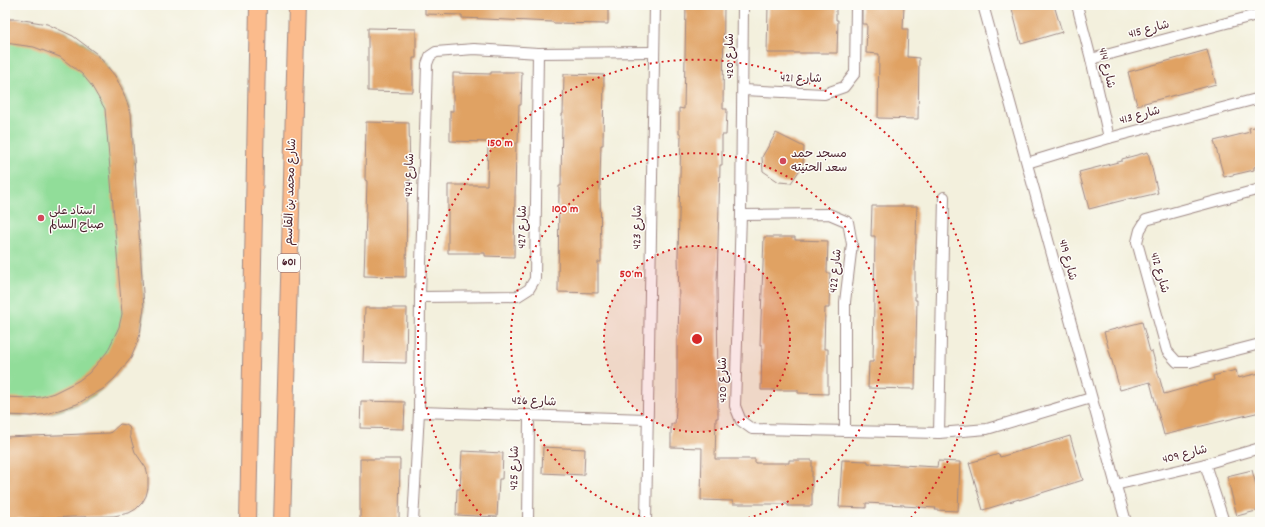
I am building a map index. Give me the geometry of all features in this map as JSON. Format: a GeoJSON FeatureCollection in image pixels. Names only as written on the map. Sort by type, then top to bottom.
{"type":"FeatureCollection","features":[{"type":"Feature","properties":{"kind":"main road"},"geometry":{"type":"LineString","coordinates":[[248,522],[258,5]]}},
{"type":"Feature","properties":{"kind":"main road","name":"شارع محمد بن القاسم"},"geometry":{"type":"LineString","coordinates":[[282,522],[297,5]]}},
{"type":"Feature","properties":{"kind":"street","name":"شارع 423"},"geometry":{"type":"LineString","coordinates":[[646,522],[655,5]]}},
{"type":"Feature","properties":{"kind":"street","name":"شارع 420"},"geometry":{"type":"LineString","coordinates":[[743,5],[741,215],[735,406],[741,421],[752,429],[939,433],[987,429],[1091,398]]}},
{"type":"Feature","properties":{"kind":"street","name":"شارع 421"},"geometry":{"type":"LineString","coordinates":[[743,90],[824,94],[844,88],[855,73],[856,5]]}},
{"type":"Feature","properties":{"kind":"street","name":"شارع 419"},"geometry":{"type":"LineString","coordinates":[[983,5],[1126,522]]}},
{"type":"Feature","properties":{"kind":"street","name":"شارع 414"},"geometry":{"type":"LineString","coordinates":[[1076,5],[1091,59],[1109,138]]}},
{"type":"Feature","properties":{"kind":"street","name":"شارع 415"},"geometry":{"type":"LineString","coordinates":[[1091,59],[1260,14]]}},
{"type":"Feature","properties":{"kind":"street","name":"شارع 424"},"geometry":{"type":"LineString","coordinates":[[413,522],[419,412],[420,297],[427,64],[430,56],[436,52],[474,49],[538,53],[654,52]]}},
{"type":"Feature","properties":{"kind":"street","name":"شارع 427"},"geometry":{"type":"LineString","coordinates":[[420,297],[518,296],[529,289],[535,279],[538,53]]}},
{"type":"Feature","properties":{"kind":"street","name":"شارع 413"},"geometry":{"type":"LineString","coordinates":[[1027,163],[1109,138],[1260,98]]}},
{"type":"Feature","properties":{"kind":"street","name":"شارع 412"},"geometry":{"type":"LineString","coordinates":[[1260,189],[1146,220],[1140,230],[1137,242],[1167,351],[1177,362],[1190,362],[1260,344]]}},
{"type":"Feature","properties":{"kind":"street"},"geometry":{"type":"LineString","coordinates":[[939,433],[944,197]]}},
{"type":"Feature","properties":{"kind":"street","name":"شارع 422"},"geometry":{"type":"LineString","coordinates":[[741,215],[829,214],[848,222],[852,244],[845,302],[845,431]]}},
{"type":"Feature","properties":{"kind":"street","name":"شارع 426"},"geometry":{"type":"LineString","coordinates":[[419,412],[647,419]]}},
{"type":"Feature","properties":{"kind":"street","name":"شارع 425"},"geometry":{"type":"LineString","coordinates":[[528,522],[529,415]]}},
{"type":"Feature","properties":{"kind":"street","name":"شارع 409"},"geometry":{"type":"LineString","coordinates":[[1115,485],[1205,464],[1260,448]]}},
{"type":"Feature","properties":{"kind":"street"},"geometry":{"type":"LineString","coordinates":[[1205,464],[1224,522]]}},
{"type":"Feature","properties":{"kind":"green space"},"geometry":{"type":"Polygon","coordinates":[[[5,19],[48,25],[67,33],[85,44],[100,57],[113,73],[123,92],[131,113],[144,308],[139,334],[130,357],[116,376],[99,392],[79,404],[56,412],[31,415],[5,415],[5,19]]]}},
{"type":"Feature","properties":{"kind":"building"},"geometry":{"type":"Polygon","coordinates":[[[425,5],[608,5],[608,24],[553,23],[462,18],[462,15],[425,14],[425,5]]]}},
{"type":"Feature","properties":{"kind":"building"},"geometry":{"type":"Polygon","coordinates":[[[686,5],[724,5],[723,109],[727,109],[726,135],[722,135],[722,165],[720,165],[717,284],[718,418],[716,418],[715,459],[755,459],[755,463],[789,463],[789,460],[812,460],[812,506],[788,506],[788,504],[733,504],[733,501],[701,500],[702,448],[671,447],[671,424],[675,424],[677,392],[681,134],[679,134],[679,108],[684,109],[686,5]]]}},
{"type":"Feature","properties":{"kind":"building"},"geometry":{"type":"Polygon","coordinates":[[[768,5],[836,5],[836,20],[838,20],[837,53],[767,53],[768,5]]]}},
{"type":"Feature","properties":{"kind":"building"},"geometry":{"type":"Polygon","coordinates":[[[862,5],[904,5],[903,29],[908,29],[907,57],[919,58],[918,119],[878,118],[879,54],[866,53],[867,24],[862,24],[862,5]]]}},
{"type":"Feature","properties":{"kind":"building"},"geometry":{"type":"Polygon","coordinates":[[[1011,5],[1054,5],[1062,32],[1021,44],[1011,5]]]}},
{"type":"Feature","properties":{"kind":"building"},"geometry":{"type":"Polygon","coordinates":[[[5,19],[18,19],[47,24],[73,36],[97,54],[115,76],[122,89],[131,113],[144,308],[140,334],[131,358],[115,378],[103,389],[77,404],[47,414],[32,416],[5,415],[5,397],[41,397],[54,393],[78,381],[89,373],[107,352],[119,327],[122,314],[105,109],[91,85],[82,74],[60,57],[34,47],[5,43],[5,19]]]}},
{"type":"Feature","properties":{"kind":"building"},"geometry":{"type":"Polygon","coordinates":[[[368,28],[416,29],[416,58],[413,58],[413,92],[368,91],[368,28]]]}},
{"type":"Feature","properties":{"kind":"building"},"geometry":{"type":"Polygon","coordinates":[[[1207,50],[1216,84],[1137,105],[1128,72],[1207,50]]]}},
{"type":"Feature","properties":{"kind":"building"},"geometry":{"type":"Polygon","coordinates":[[[491,72],[522,72],[518,143],[516,143],[514,257],[485,256],[485,253],[448,253],[448,185],[487,185],[488,142],[450,141],[450,111],[453,111],[453,73],[491,74],[491,72]]]}},
{"type":"Feature","properties":{"kind":"building"},"geometry":{"type":"Polygon","coordinates":[[[564,74],[604,75],[603,145],[601,145],[600,180],[601,262],[598,262],[598,293],[558,292],[559,186],[561,186],[564,74]]]}},
{"type":"Feature","properties":{"kind":"building"},"geometry":{"type":"Polygon","coordinates":[[[366,122],[409,123],[410,181],[407,181],[406,277],[364,276],[367,181],[365,180],[366,122]]]}},
{"type":"Feature","properties":{"kind":"building"},"geometry":{"type":"Polygon","coordinates":[[[1260,126],[1260,165],[1254,167],[1254,170],[1224,177],[1214,141],[1250,132],[1249,128],[1260,126]]]}},
{"type":"Feature","properties":{"kind":"building","name":"مسجد حمد سعد الحتيته"},"geometry":{"type":"Polygon","coordinates":[[[776,133],[804,147],[803,165],[791,183],[779,182],[763,171],[762,157],[776,133]]]}},
{"type":"Feature","properties":{"kind":"building"},"geometry":{"type":"Polygon","coordinates":[[[1148,152],[1158,193],[1089,209],[1079,172],[1122,161],[1122,159],[1148,152]]]}},
{"type":"Feature","properties":{"kind":"building"},"geometry":{"type":"Polygon","coordinates":[[[872,206],[917,206],[915,271],[915,300],[917,300],[915,389],[868,388],[869,362],[873,362],[875,236],[871,236],[872,206]]]}},
{"type":"Feature","properties":{"kind":"building"},"geometry":{"type":"Polygon","coordinates":[[[764,237],[795,237],[795,240],[828,241],[827,273],[830,273],[829,308],[825,308],[824,349],[828,349],[828,394],[798,393],[798,390],[761,390],[762,345],[760,345],[764,237]]]}},
{"type":"Feature","properties":{"kind":"building"},"geometry":{"type":"Polygon","coordinates":[[[365,308],[407,308],[406,363],[363,362],[365,308]]]}},
{"type":"Feature","properties":{"kind":"building"},"geometry":{"type":"Polygon","coordinates":[[[1142,322],[1164,394],[1214,380],[1213,376],[1236,370],[1238,378],[1260,373],[1260,412],[1164,435],[1150,382],[1120,390],[1104,332],[1142,322]]]}},
{"type":"Feature","properties":{"kind":"building"},"geometry":{"type":"Polygon","coordinates":[[[361,401],[405,402],[404,429],[360,428],[361,401]]]}},
{"type":"Feature","properties":{"kind":"building"},"geometry":{"type":"Polygon","coordinates":[[[120,424],[129,427],[135,452],[146,468],[148,475],[148,488],[146,496],[136,509],[129,513],[114,516],[5,519],[5,437],[110,433],[120,424]]]}},
{"type":"Feature","properties":{"kind":"building"},"geometry":{"type":"Polygon","coordinates":[[[1070,436],[1083,480],[983,510],[969,463],[999,454],[1000,457],[1070,436]]]}},
{"type":"Feature","properties":{"kind":"building"},"geometry":{"type":"Polygon","coordinates":[[[543,447],[585,449],[584,475],[542,473],[543,447]]]}},
{"type":"Feature","properties":{"kind":"building"},"geometry":{"type":"Polygon","coordinates":[[[462,451],[503,453],[502,479],[499,479],[497,517],[456,515],[457,489],[460,489],[462,451]]]}},
{"type":"Feature","properties":{"kind":"building"},"geometry":{"type":"Polygon","coordinates":[[[360,459],[400,459],[399,522],[360,522],[360,459]]]}},
{"type":"Feature","properties":{"kind":"building"},"geometry":{"type":"Polygon","coordinates":[[[842,460],[937,467],[938,461],[960,462],[958,511],[935,510],[936,508],[904,505],[866,503],[866,508],[839,507],[842,460]]]}},
{"type":"Feature","properties":{"kind":"building"},"geometry":{"type":"Polygon","coordinates":[[[1252,470],[1260,500],[1260,510],[1237,516],[1227,476],[1252,470]]]}},
{"type":"Feature","properties":{"kind":"place","name":"مسجد حمد سعد الحتيته"},"geometry":{"type":"Point","coordinates":[783,161]}},
{"type":"Feature","properties":{"kind":"place","name":"استاد علي صباح السالم"},"geometry":{"type":"Point","coordinates":[41,218]}}]}
